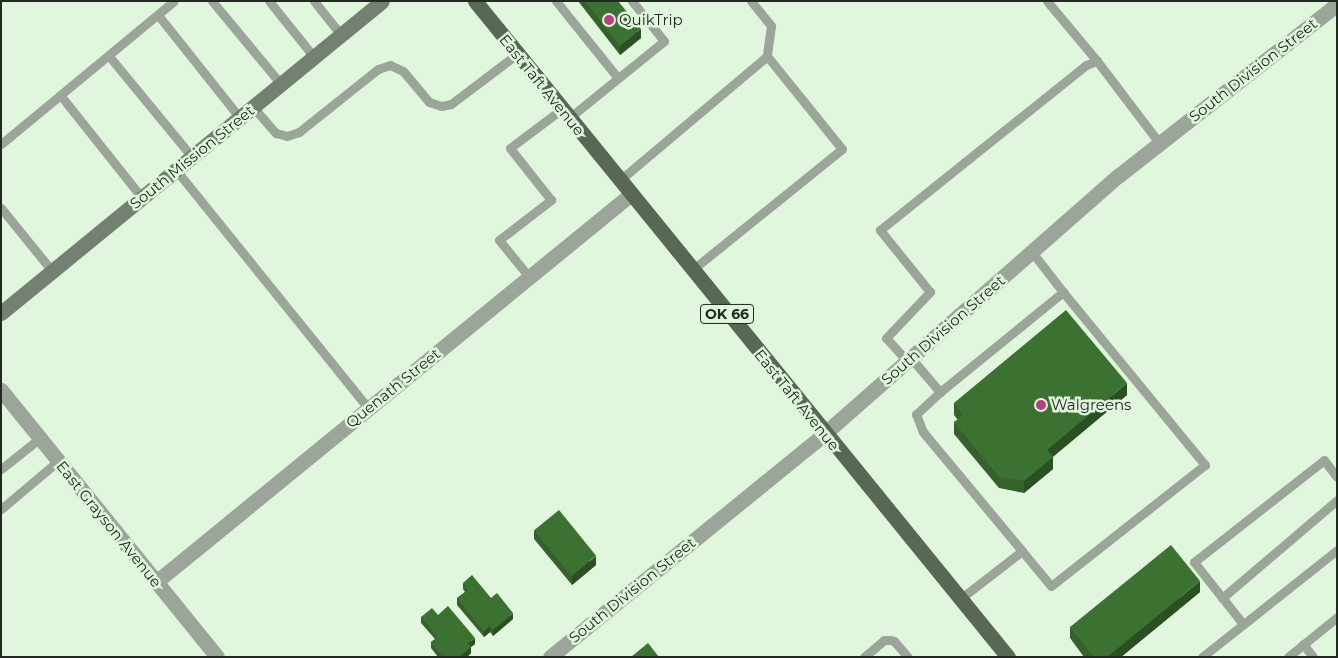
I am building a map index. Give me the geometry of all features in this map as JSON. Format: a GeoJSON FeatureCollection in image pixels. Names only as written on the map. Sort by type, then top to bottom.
{"type":"FeatureCollection","features":[{"type":"Feature","properties":{"kind":"main road","name":"South Mission Street"},"geometry":{"type":"LineString","coordinates":[[1,313],[382,1]]}},
{"type":"Feature","properties":{"kind":"main road","name":"East Taft Avenue"},"geometry":{"type":"LineString","coordinates":[[475,1],[824,434],[1008,657]]}},
{"type":"Feature","properties":{"kind":"street","name":"South Division Street"},"geometry":{"type":"LineString","coordinates":[[550,657],[824,434],[1032,252],[1160,144],[1337,4]]}},
{"type":"Feature","properties":{"kind":"street","name":"Quenath Street"},"geometry":{"type":"LineString","coordinates":[[156,582],[631,194]]}},
{"type":"Feature","properties":{"kind":"street","name":"East Grayson Avenue"},"geometry":{"type":"LineString","coordinates":[[1,390],[217,657]]}},
{"type":"Feature","properties":{"kind":"lane"},"geometry":{"type":"LineString","coordinates":[[1,144],[174,1]]}},
{"type":"Feature","properties":{"kind":"lane"},"geometry":{"type":"LineString","coordinates":[[212,1],[281,84]]}},
{"type":"Feature","properties":{"kind":"lane"},"geometry":{"type":"LineString","coordinates":[[269,1],[314,57]]}},
{"type":"Feature","properties":{"kind":"lane"},"geometry":{"type":"LineString","coordinates":[[314,1],[341,35]]}},
{"type":"Feature","properties":{"kind":"lane"},"geometry":{"type":"LineString","coordinates":[[556,1],[618,78]]}},
{"type":"Feature","properties":{"kind":"lane"},"geometry":{"type":"LineString","coordinates":[[530,278],[500,240],[551,200],[510,148],[618,78],[664,41],[632,1]]}},
{"type":"Feature","properties":{"kind":"lane"},"geometry":{"type":"LineString","coordinates":[[620,180],[767,56],[771,26],[751,1]]}},
{"type":"Feature","properties":{"kind":"lane"},"geometry":{"type":"LineString","coordinates":[[1047,1],[1160,144]]}},
{"type":"Feature","properties":{"kind":"lane"},"geometry":{"type":"LineString","coordinates":[[158,15],[240,118]]}},
{"type":"Feature","properties":{"kind":"lane"},"geometry":{"type":"LineString","coordinates":[[253,108],[276,133],[288,136],[299,132],[378,69],[390,65],[403,71],[429,102],[442,106],[451,104],[517,54]]}},
{"type":"Feature","properties":{"kind":"lane"},"geometry":{"type":"LineString","coordinates":[[109,56],[192,156]]}},
{"type":"Feature","properties":{"kind":"lane"},"geometry":{"type":"LineString","coordinates":[[692,270],[842,149],[767,56]]}},
{"type":"Feature","properties":{"kind":"lane"},"geometry":{"type":"LineString","coordinates":[[940,392],[886,338],[930,292],[880,230],[1086,65],[1097,62]]}},
{"type":"Feature","properties":{"kind":"lane"},"geometry":{"type":"LineString","coordinates":[[61,96],[142,198]]}},
{"type":"Feature","properties":{"kind":"lane"},"geometry":{"type":"LineString","coordinates":[[176,170],[368,408]]}},
{"type":"Feature","properties":{"kind":"lane"},"geometry":{"type":"LineString","coordinates":[[1,208],[52,271]]}},
{"type":"Feature","properties":{"kind":"lane"},"geometry":{"type":"LineString","coordinates":[[1032,252],[1205,465],[1051,586],[923,432],[916,414],[940,392],[1063,292]]}},
{"type":"Feature","properties":{"kind":"lane"},"geometry":{"type":"LineString","coordinates":[[1,469],[40,438]]}},
{"type":"Feature","properties":{"kind":"lane"},"geometry":{"type":"LineString","coordinates":[[1243,624],[1194,562],[1324,460],[1337,477]]}},
{"type":"Feature","properties":{"kind":"lane"},"geometry":{"type":"LineString","coordinates":[[1,509],[58,461]]}},
{"type":"Feature","properties":{"kind":"lane"},"geometry":{"type":"LineString","coordinates":[[1222,598],[1337,500]]}},
{"type":"Feature","properties":{"kind":"lane"},"geometry":{"type":"LineString","coordinates":[[1202,657],[1337,550]]}},
{"type":"Feature","properties":{"kind":"lane"},"geometry":{"type":"LineString","coordinates":[[960,599],[1022,551]]}},
{"type":"Feature","properties":{"kind":"lane"},"geometry":{"type":"LineString","coordinates":[[1288,657],[1337,617]]}},
{"type":"Feature","properties":{"kind":"lane"},"geometry":{"type":"LineString","coordinates":[[864,657],[884,640],[894,640],[908,657]]}},
{"type":"Feature","properties":{"kind":"lane"},"geometry":{"type":"LineString","coordinates":[[1303,644],[1313,657]]}},
{"type":"Feature","properties":{"kind":"building","name":"QuikTrip"},"geometry":{"type":"Polygon","coordinates":[[[585,1],[618,1],[641,29],[620,46],[585,1]]]}},
{"type":"Feature","properties":{"kind":"building","name":"Walgreens"},"geometry":{"type":"Polygon","coordinates":[[[1066,310],[1127,383],[1047,450],[1053,457],[1024,481],[999,477],[954,422],[963,415],[954,403],[1066,310]]]}},
{"type":"Feature","properties":{"kind":"building"},"geometry":{"type":"Polygon","coordinates":[[[559,510],[596,556],[571,576],[534,530],[559,510]]]}},
{"type":"Feature","properties":{"kind":"building"},"geometry":{"type":"Polygon","coordinates":[[[1171,545],[1200,581],[1107,657],[1094,657],[1070,627],[1171,545]]]}},
{"type":"Feature","properties":{"kind":"building"},"geometry":{"type":"Polygon","coordinates":[[[472,575],[491,598],[497,593],[513,613],[493,630],[490,626],[484,631],[457,598],[468,590],[463,583],[472,575]]]}},
{"type":"Feature","properties":{"kind":"building"},"geometry":{"type":"Polygon","coordinates":[[[448,606],[475,638],[468,643],[471,647],[459,657],[443,657],[431,642],[438,637],[421,617],[432,608],[438,615],[448,606]]]}},
{"type":"Feature","properties":{"kind":"building"},"geometry":{"type":"Polygon","coordinates":[[[648,643],[659,657],[631,657],[648,643]]]}},
{"type":"Feature","properties":{"kind":"place","name":"QuikTrip"},"geometry":{"type":"Point","coordinates":[609,20]}},
{"type":"Feature","properties":{"kind":"place","name":"Walgreens"},"geometry":{"type":"Point","coordinates":[1041,405]}}]}
